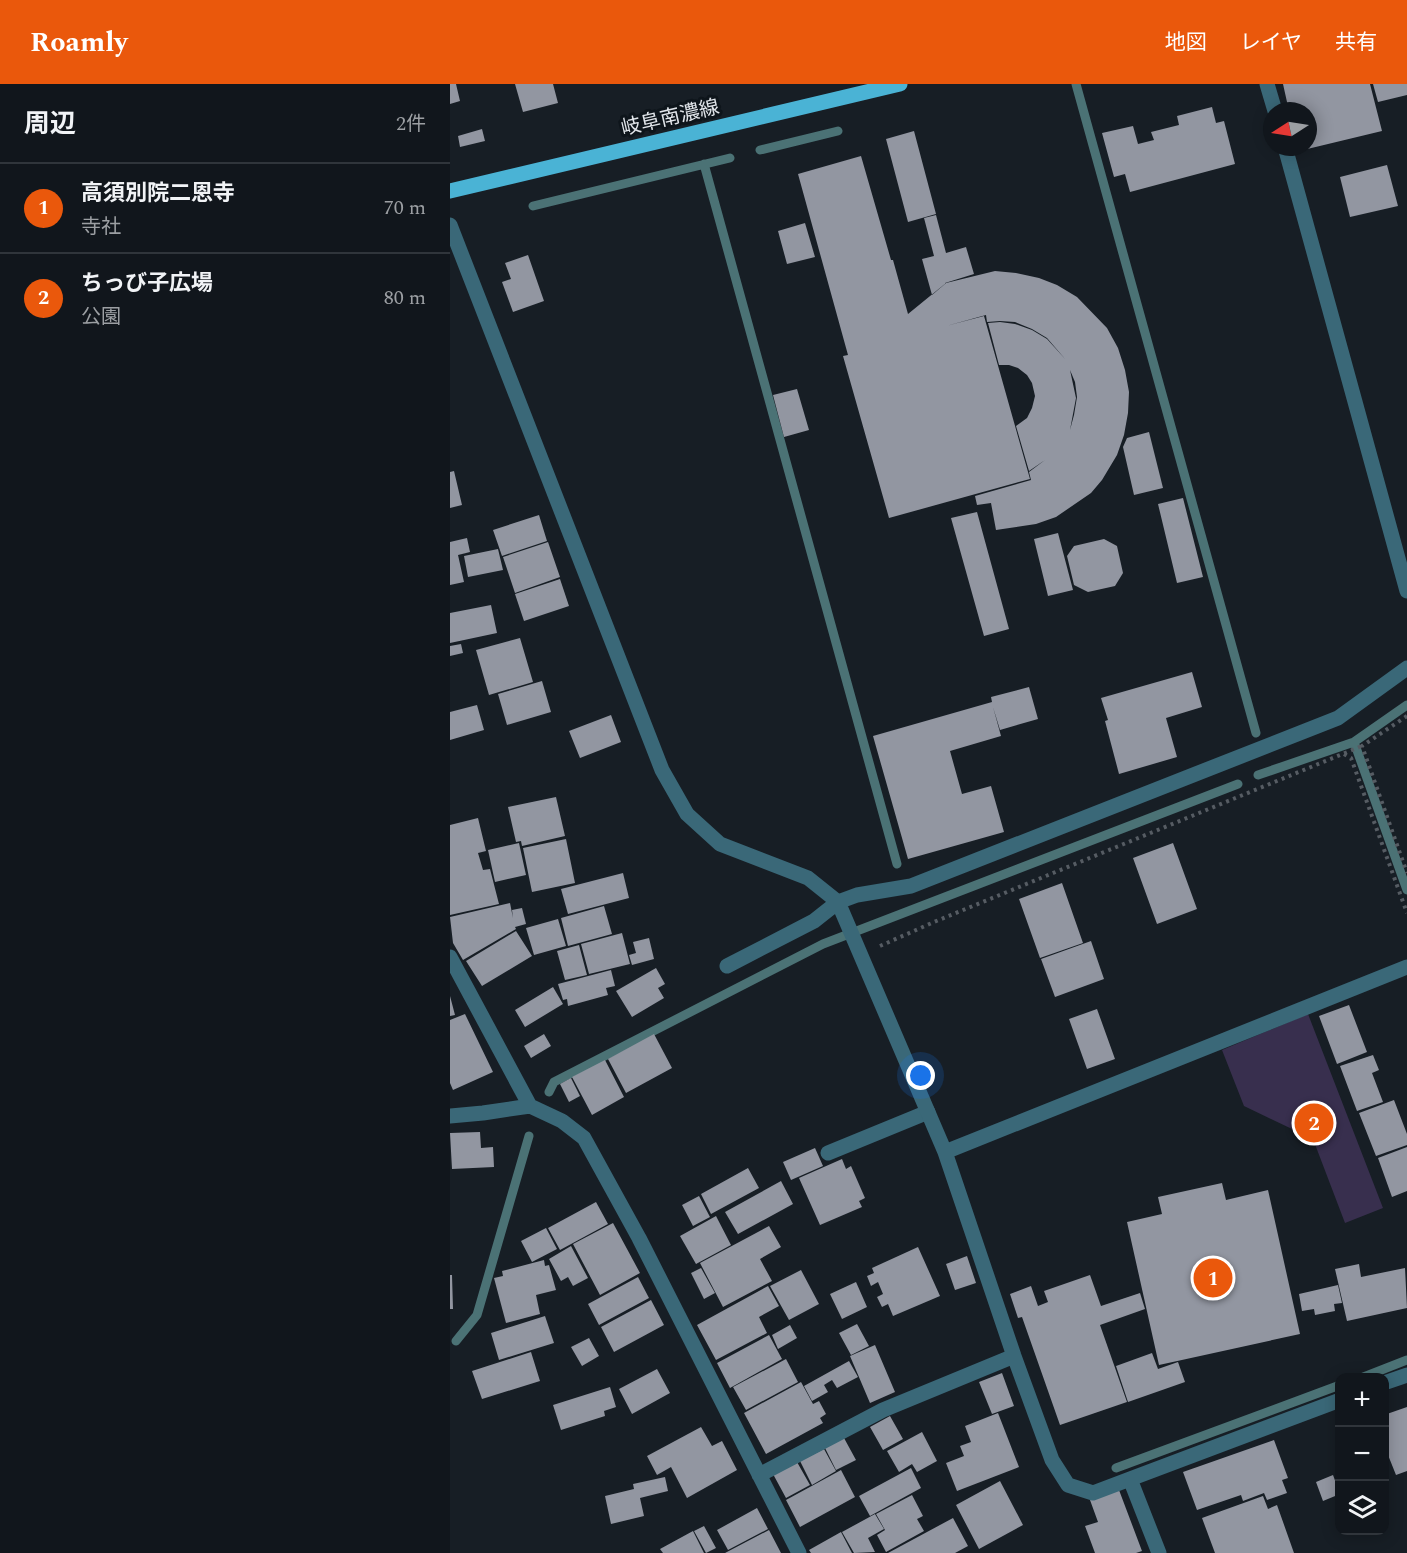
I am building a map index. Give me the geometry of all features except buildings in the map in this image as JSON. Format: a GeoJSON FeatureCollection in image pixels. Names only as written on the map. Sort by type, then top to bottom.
{"type":"FeatureCollection","features":[{"type":"Feature","properties":{"kind":"main road","name":"岐阜南濃線"},"geometry":{"type":"LineString","coordinates":[[450,191],[900,84]]}},
{"type":"Feature","properties":{"kind":"street"},"geometry":{"type":"LineString","coordinates":[[1267,84],[1272,102]]}},
{"type":"Feature","properties":{"kind":"street"},"geometry":{"type":"LineString","coordinates":[[1287,156],[1407,591]]}},
{"type":"Feature","properties":{"kind":"street"},"geometry":{"type":"LineString","coordinates":[[450,225],[662,770],[687,814],[720,844],[808,878],[838,902],[945,1152],[1052,1460],[1068,1485],[1093,1493],[1335,1402]]}},
{"type":"Feature","properties":{"kind":"street"},"geometry":{"type":"LineString","coordinates":[[727,966],[814,921],[838,902],[856,895],[911,886],[1338,718],[1407,668]]}},
{"type":"Feature","properties":{"kind":"street"},"geometry":{"type":"LineString","coordinates":[[450,957],[530,1106]]}},
{"type":"Feature","properties":{"kind":"street"},"geometry":{"type":"LineString","coordinates":[[945,1152],[1407,967]]}},
{"type":"Feature","properties":{"kind":"street"},"geometry":{"type":"LineString","coordinates":[[450,1116],[530,1106],[562,1121],[585,1138],[639,1238],[799,1553]]}},
{"type":"Feature","properties":{"kind":"street"},"geometry":{"type":"LineString","coordinates":[[828,1153],[928,1112]]}},
{"type":"Feature","properties":{"kind":"street"},"geometry":{"type":"LineString","coordinates":[[759,1474],[883,1410],[1014,1356]]}},
{"type":"Feature","properties":{"kind":"street"},"geometry":{"type":"LineString","coordinates":[[1389,1381],[1407,1375]]}},
{"type":"Feature","properties":{"kind":"street"},"geometry":{"type":"LineString","coordinates":[[1130,1479],[1159,1553]]}},
{"type":"Feature","properties":{"kind":"path"},"geometry":{"type":"LineString","coordinates":[[859,949],[945,917],[1346,753],[1362,746],[1407,716]]}},
{"type":"Feature","properties":{"kind":"path"},"geometry":{"type":"LineString","coordinates":[[1362,746],[1407,873]]}},
{"type":"Feature","properties":{"kind":"path"},"geometry":{"type":"LineString","coordinates":[[1346,753],[1351,758],[1407,913]]}},
{"type":"Feature","properties":{"kind":"shaded area"},"geometry":{"type":"Polygon","coordinates":[[[1308,1014],[1383,1208],[1345,1223],[1313,1139],[1244,1106],[1222,1050],[1308,1014]]]}},
{"type":"Feature","properties":{"kind":"waterway"},"geometry":{"type":"LineString","coordinates":[[1076,84],[1256,733]]}},
{"type":"Feature","properties":{"kind":"waterway"},"geometry":{"type":"LineString","coordinates":[[760,150],[838,131]]}},
{"type":"Feature","properties":{"kind":"waterway"},"geometry":{"type":"LineString","coordinates":[[533,206],[730,158]]}},
{"type":"Feature","properties":{"kind":"waterway"},"geometry":{"type":"LineString","coordinates":[[704,164],[897,864]]}},
{"type":"Feature","properties":{"kind":"waterway"},"geometry":{"type":"LineString","coordinates":[[1258,775],[1354,742],[1407,705]]}},
{"type":"Feature","properties":{"kind":"waterway"},"geometry":{"type":"LineString","coordinates":[[1354,742],[1407,890]]}},
{"type":"Feature","properties":{"kind":"waterway"},"geometry":{"type":"LineString","coordinates":[[549,1092],[554,1082],[823,944],[1238,784]]}},
{"type":"Feature","properties":{"kind":"waterway"},"geometry":{"type":"LineString","coordinates":[[456,1341],[477,1315],[529,1136]]}},
{"type":"Feature","properties":{"kind":"waterway"},"geometry":{"type":"LineString","coordinates":[[1374,1373],[1407,1360]]}},
{"type":"Feature","properties":{"kind":"waterway"},"geometry":{"type":"LineString","coordinates":[[1116,1468],[1335,1387]]}},
{"type":"Feature","properties":{"kind":"place","name":"ちっび子広場"},"geometry":{"type":"Point","coordinates":[1314,1123]}},
{"type":"Feature","properties":{"kind":"place","name":"高須別院二恩寺"},"geometry":{"type":"Point","coordinates":[1213,1278]}}]}
